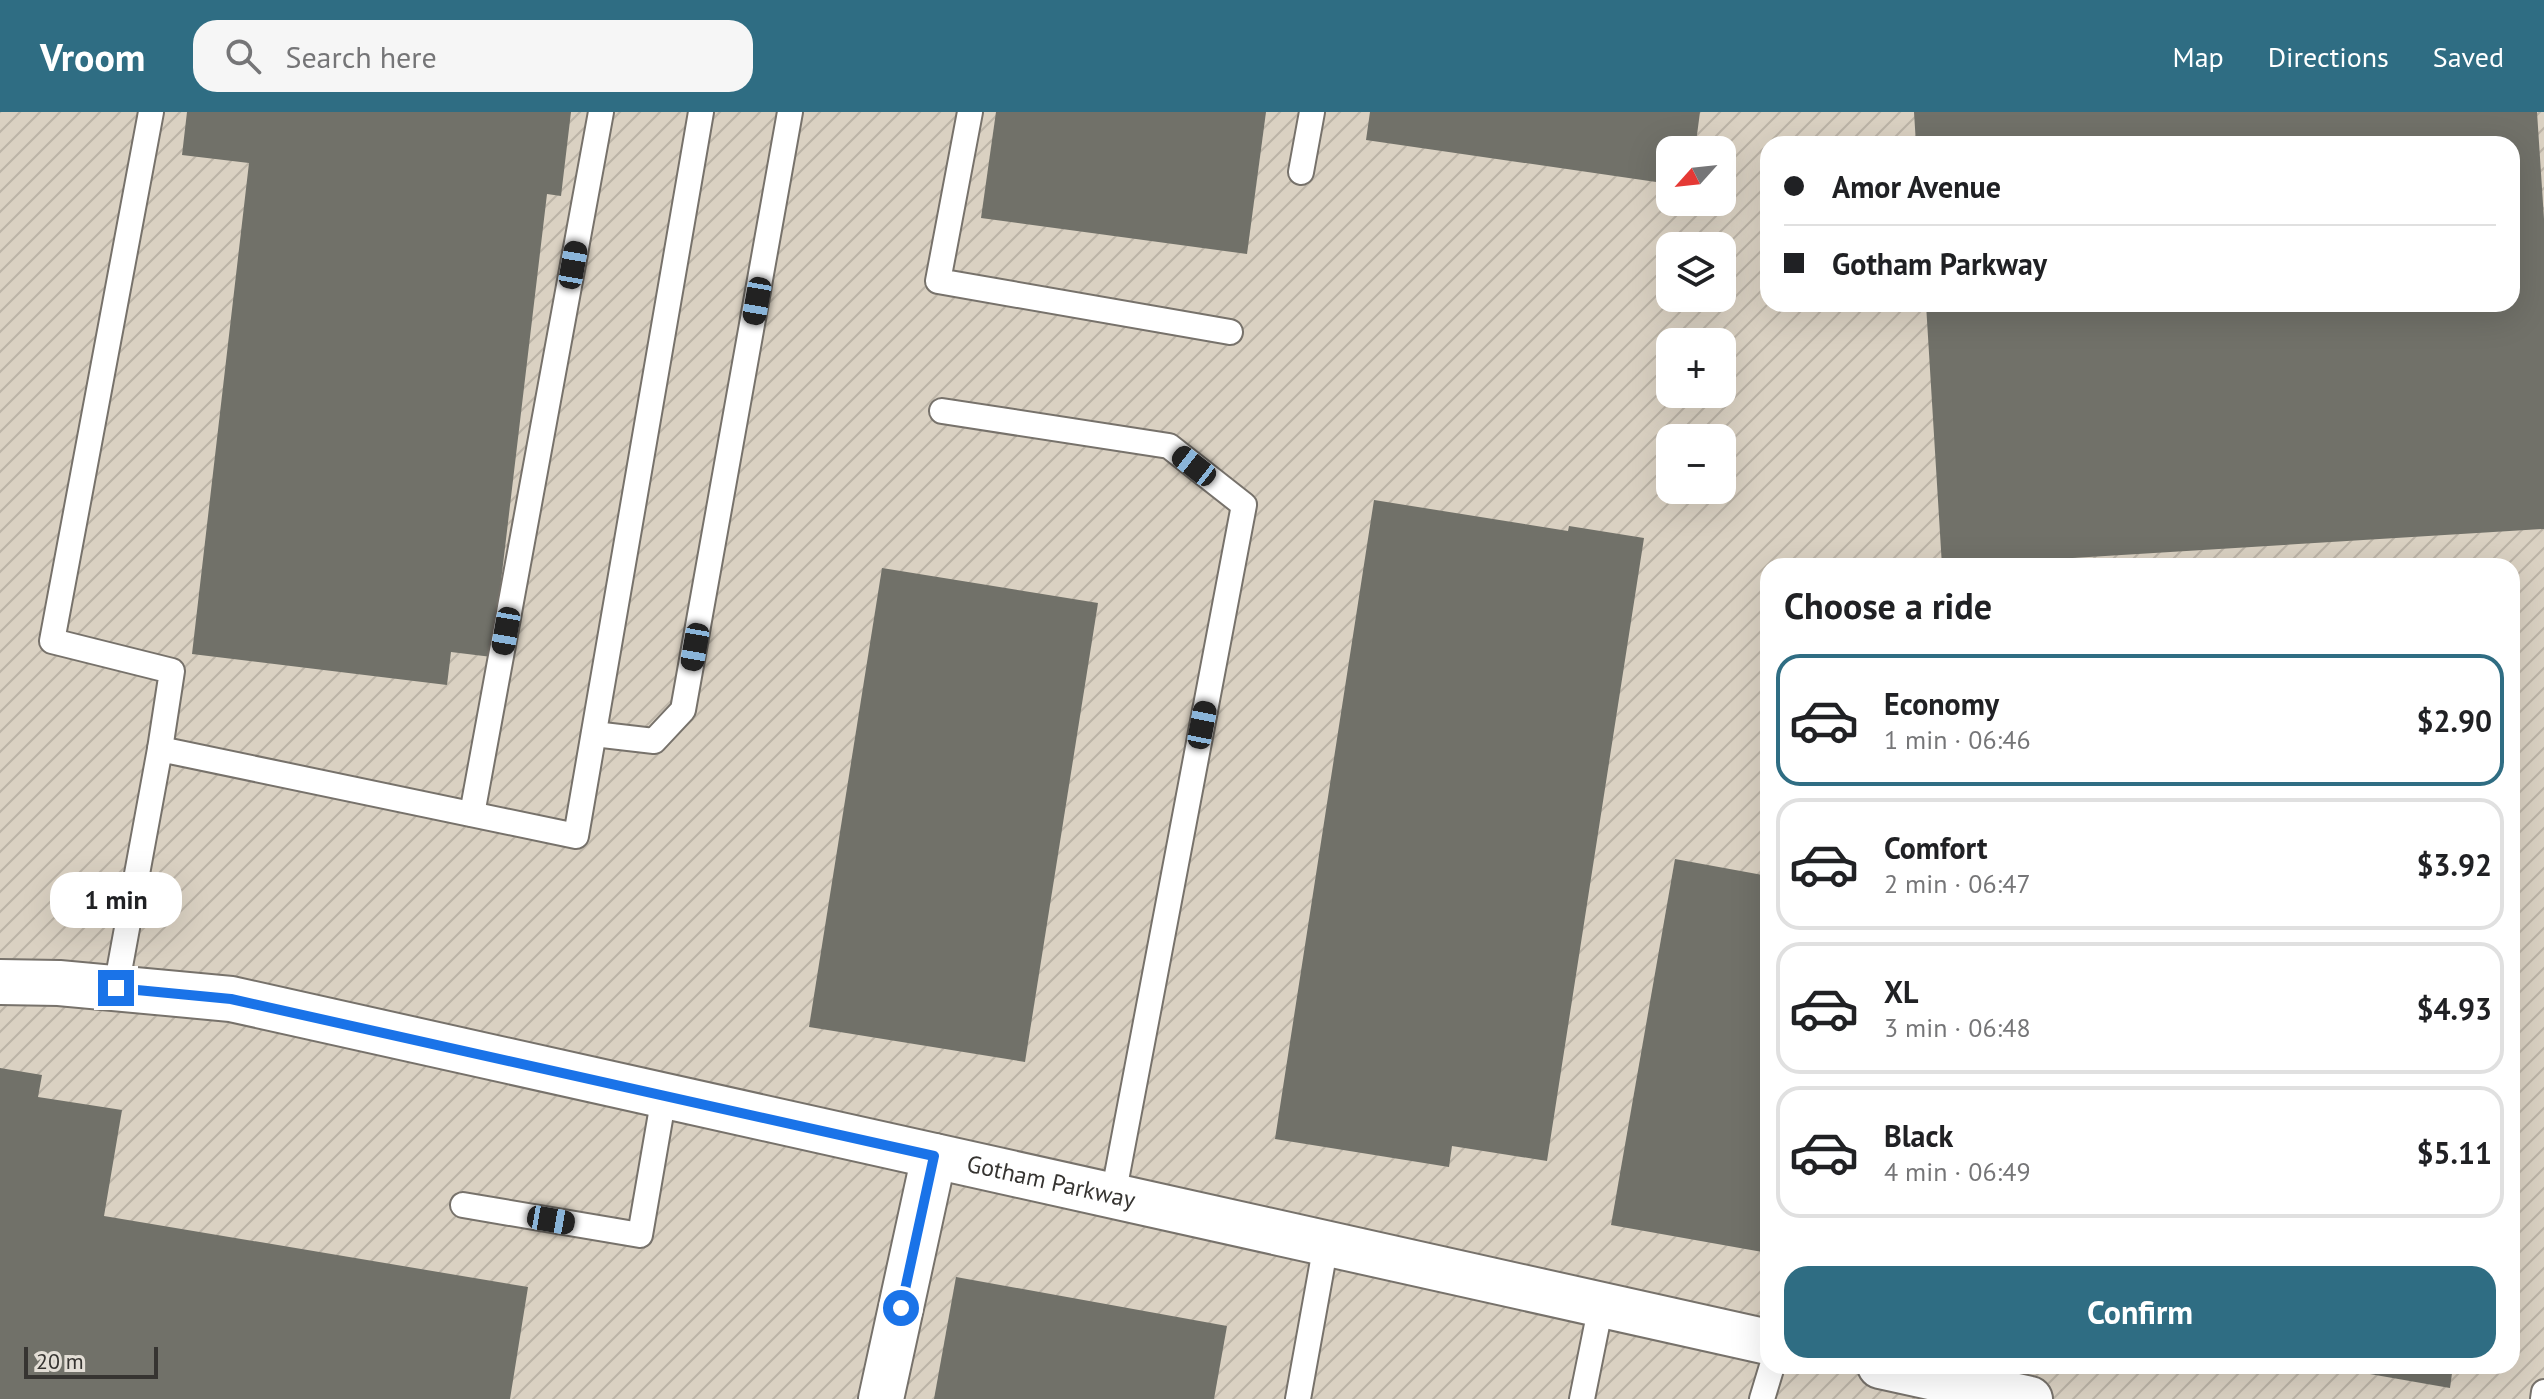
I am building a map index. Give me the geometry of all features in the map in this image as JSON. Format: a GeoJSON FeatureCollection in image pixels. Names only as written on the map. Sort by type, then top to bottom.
{"type":"FeatureCollection","features":[{"type":"Feature","properties":{"kind":"street","name":"Gotham Parkway"},"geometry":{"type":"LineString","coordinates":[[0,982],[59,983],[231,999],[1760,1340]]}},
{"type":"Feature","properties":{"kind":"street"},"geometry":{"type":"LineString","coordinates":[[881,1399],[934,1156]]}},
{"type":"Feature","properties":{"kind":"street"},"geometry":{"type":"LineString","coordinates":[[1916,1374],[2030,1399]]}},
{"type":"Feature","properties":{"kind":"lane"},"geometry":{"type":"LineString","coordinates":[[116,988],[172,671],[52,641],[151,112]]}},
{"type":"Feature","properties":{"kind":"lane"},"geometry":{"type":"LineString","coordinates":[[472,814],[601,112]]}},
{"type":"Feature","properties":{"kind":"lane"},"geometry":{"type":"LineString","coordinates":[[160,749],[576,836],[701,112]]}},
{"type":"Feature","properties":{"kind":"lane"},"geometry":{"type":"LineString","coordinates":[[594,734],[654,741],[683,710],[790,112]]}},
{"type":"Feature","properties":{"kind":"lane"},"geometry":{"type":"LineString","coordinates":[[970,112],[938,281],[1230,332]]}},
{"type":"Feature","properties":{"kind":"lane"},"geometry":{"type":"LineString","coordinates":[[1301,172],[1312,112]]}},
{"type":"Feature","properties":{"kind":"lane"},"geometry":{"type":"LineString","coordinates":[[942,411],[1169,446],[1244,505],[1113,1196]]}},
{"type":"Feature","properties":{"kind":"lane"},"geometry":{"type":"LineString","coordinates":[[463,1205],[640,1235],[664,1096]]}},
{"type":"Feature","properties":{"kind":"lane"},"geometry":{"type":"LineString","coordinates":[[1298,1399],[1326,1244]]}},
{"type":"Feature","properties":{"kind":"lane"},"geometry":{"type":"LineString","coordinates":[[1582,1399],[1601,1305]]}},
{"type":"Feature","properties":{"kind":"lane"},"geometry":{"type":"LineString","coordinates":[[1762,1399],[1770,1374]]}},
{"type":"Feature","properties":{"kind":"lane"},"geometry":{"type":"LineString","coordinates":[[2543,1399],[2544,1392]]}},
{"type":"Feature","properties":{"kind":"shaded area"},"geometry":{"type":"Polygon","coordinates":[[[0,112],[2544,112],[2544,1399],[0,1399],[0,112]]]}},
{"type":"Feature","properties":{"kind":"building"},"geometry":{"type":"Polygon","coordinates":[[[187,112],[571,112],[561,196],[547,194],[492,657],[451,652],[447,685],[192,654],[249,163],[182,155],[187,112]]]}},
{"type":"Feature","properties":{"kind":"building"},"geometry":{"type":"Polygon","coordinates":[[[996,112],[1266,112],[1247,254],[981,218],[996,112]]]}},
{"type":"Feature","properties":{"kind":"building"},"geometry":{"type":"Polygon","coordinates":[[[1370,112],[1700,112],[1697,136],[1656,136],[1656,182],[1366,140],[1370,112]]]}},
{"type":"Feature","properties":{"kind":"building"},"geometry":{"type":"Polygon","coordinates":[[[1914,112],[2537,112],[2544,219],[2544,529],[2072,558],[1942,558],[1926,312],[2520,312],[2520,136],[1916,136],[1914,112]]]}},
{"type":"Feature","properties":{"kind":"building"},"geometry":{"type":"Polygon","coordinates":[[[1374,500],[1568,531],[1569,526],[1644,538],[1547,1161],[1452,1146],[1449,1167],[1275,1139],[1374,500]]]}},
{"type":"Feature","properties":{"kind":"building"},"geometry":{"type":"Polygon","coordinates":[[[882,568],[1098,603],[1025,1062],[809,1027],[882,568]]]}},
{"type":"Feature","properties":{"kind":"building"},"geometry":{"type":"Polygon","coordinates":[[[1675,859],[1760,875],[1760,1252],[1611,1225],[1675,859]]]}},
{"type":"Feature","properties":{"kind":"building"},"geometry":{"type":"Polygon","coordinates":[[[0,1068],[42,1075],[38,1097],[122,1110],[104,1216],[528,1287],[510,1399],[0,1399],[0,1068]]]}},
{"type":"Feature","properties":{"kind":"building"},"geometry":{"type":"Polygon","coordinates":[[[956,1277],[1227,1326],[1214,1399],[934,1399],[956,1277]]]}},
{"type":"Feature","properties":{"kind":"building"},"geometry":{"type":"Polygon","coordinates":[[[2370,1374],[2452,1374],[2450,1388],[2370,1374]]]}},
{"type":"Feature","properties":{"kind":"route"},"geometry":{"type":"LineString","coordinates":[[116,988],[231,999],[934,1156],[901,1308]]}}]}
